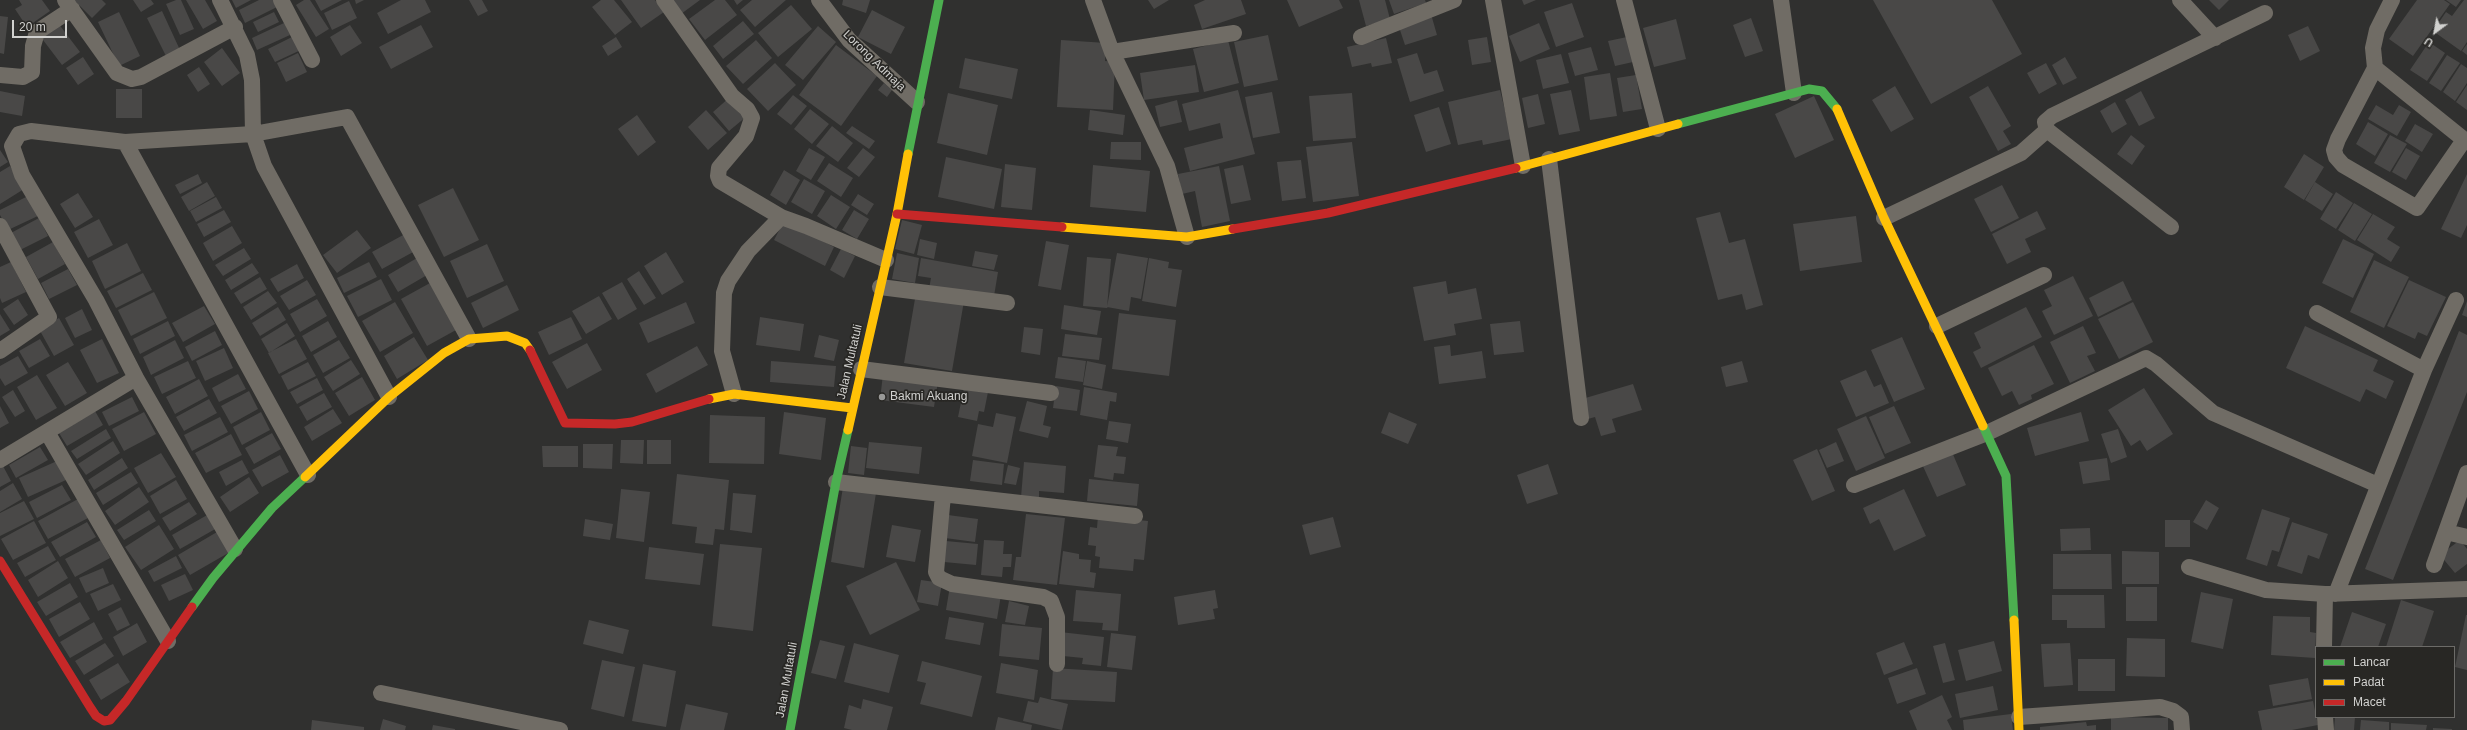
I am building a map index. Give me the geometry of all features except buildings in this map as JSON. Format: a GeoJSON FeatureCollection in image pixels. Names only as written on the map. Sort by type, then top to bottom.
{"type":"FeatureCollection","features":[{"type":"Feature","properties":{"kind":"street"},"geometry":{"type":"LineString","coordinates":[[220,0],[235,27],[247,55],[252,80],[253,134],[264,166],[389,396]]}},
{"type":"Feature","properties":{"kind":"street"},"geometry":{"type":"LineString","coordinates":[[281,0],[312,60]]}},
{"type":"Feature","properties":{"kind":"street"},"geometry":{"type":"LineString","coordinates":[[664,0],[732,96],[747,109],[752,118],[746,136],[719,168],[718,176],[720,181],[780,217],[806,226],[886,260]]}},
{"type":"Feature","properties":{"kind":"street","name":"Lorong Admaja"},"geometry":{"type":"LineString","coordinates":[[819,0],[849,40],[917,102]]}},
{"type":"Feature","properties":{"kind":"street","name":"Jalan Multatuli"},"geometry":{"type":"LineString","coordinates":[[790,730],[836,482],[897,214],[917,102],[939,0]]}},
{"type":"Feature","properties":{"kind":"street"},"geometry":{"type":"LineString","coordinates":[[1093,0],[1112,52],[1167,166],[1187,237]]}},
{"type":"Feature","properties":{"kind":"street"},"geometry":{"type":"LineString","coordinates":[[1361,37],[1454,0]]}},
{"type":"Feature","properties":{"kind":"street"},"geometry":{"type":"LineString","coordinates":[[1493,0],[1523,166]]}},
{"type":"Feature","properties":{"kind":"street"},"geometry":{"type":"LineString","coordinates":[[1624,0],[1658,129]]}},
{"type":"Feature","properties":{"kind":"street"},"geometry":{"type":"LineString","coordinates":[[1781,0],[1794,93]]}},
{"type":"Feature","properties":{"kind":"street"},"geometry":{"type":"LineString","coordinates":[[2180,0],[2215,38]]}},
{"type":"Feature","properties":{"kind":"street"},"geometry":{"type":"LineString","coordinates":[[2375,68],[2466,140],[2417,208],[2343,165],[2336,157],[2334,150],[2375,68],[2373,48],[2377,30],[2392,0]]}},
{"type":"Feature","properties":{"kind":"street"},"geometry":{"type":"LineString","coordinates":[[0,74],[23,76],[32,72],[33,46],[37,32],[68,4],[117,73],[132,79],[141,76],[235,27]]}},
{"type":"Feature","properties":{"kind":"street"},"geometry":{"type":"LineString","coordinates":[[2171,227],[2047,130],[2045,122],[2052,116],[2265,13]]}},
{"type":"Feature","properties":{"kind":"street"},"geometry":{"type":"LineString","coordinates":[[1112,52],[1234,33]]}},
{"type":"Feature","properties":{"kind":"street"},"geometry":{"type":"LineString","coordinates":[[897,214],[1187,237],[1328,213],[1495,171],[1523,166],[1809,89],[1822,91],[1830,98],[1851,139],[1884,218],[1937,326],[2006,476],[2019,724],[2160,707],[2173,711],[2181,717],[2182,730]]}},
{"type":"Feature","properties":{"kind":"street"},"geometry":{"type":"LineString","coordinates":[[236,549],[136,378],[96,300],[22,175],[12,146],[19,134],[31,131],[126,142],[253,134],[347,117],[469,339]]}},
{"type":"Feature","properties":{"kind":"street"},"geometry":{"type":"LineString","coordinates":[[1884,218],[2021,153],[2047,130]]}},
{"type":"Feature","properties":{"kind":"street"},"geometry":{"type":"LineString","coordinates":[[126,142],[308,475]]}},
{"type":"Feature","properties":{"kind":"street"},"geometry":{"type":"LineString","coordinates":[[1549,159],[1581,418]]}},
{"type":"Feature","properties":{"kind":"street"},"geometry":{"type":"LineString","coordinates":[[734,394],[722,351],[724,293],[728,281],[748,251],[780,217]]}},
{"type":"Feature","properties":{"kind":"street"},"geometry":{"type":"LineString","coordinates":[[0,226],[6,254],[49,317],[0,351]]}},
{"type":"Feature","properties":{"kind":"street"},"geometry":{"type":"LineString","coordinates":[[1937,326],[2044,275]]}},
{"type":"Feature","properties":{"kind":"street"},"geometry":{"type":"LineString","coordinates":[[880,287],[1008,303]]}},
{"type":"Feature","properties":{"kind":"street"},"geometry":{"type":"LineString","coordinates":[[2324,646],[2331,594],[2378,485],[2424,370],[2456,300]]}},
{"type":"Feature","properties":{"kind":"street"},"geometry":{"type":"LineString","coordinates":[[2317,313],[2424,370]]}},
{"type":"Feature","properties":{"kind":"street"},"geometry":{"type":"LineString","coordinates":[[0,561],[5,578],[96,716],[104,721],[110,720],[126,701],[236,549],[272,508],[389,396],[444,353],[469,339],[507,336],[525,343],[534,355],[565,423],[615,424],[632,422],[701,400],[734,394],[852,408]]}},
{"type":"Feature","properties":{"kind":"street"},"geometry":{"type":"LineString","coordinates":[[1854,485],[1987,433],[2146,358],[2156,364],[2213,413],[2378,485]]}},
{"type":"Feature","properties":{"kind":"street"},"geometry":{"type":"LineString","coordinates":[[861,369],[1051,393]]}},
{"type":"Feature","properties":{"kind":"street"},"geometry":{"type":"LineString","coordinates":[[0,460],[136,378]]}},
{"type":"Feature","properties":{"kind":"street"},"geometry":{"type":"LineString","coordinates":[[47,432],[168,641]]}},
{"type":"Feature","properties":{"kind":"street"},"geometry":{"type":"LineString","coordinates":[[2434,565],[2467,473]]}},
{"type":"Feature","properties":{"kind":"street"},"geometry":{"type":"LineString","coordinates":[[836,482],[1135,516]]}},
{"type":"Feature","properties":{"kind":"street"},"geometry":{"type":"LineString","coordinates":[[943,495],[936,572],[939,578],[952,584],[1043,597],[1051,601],[1057,617],[1057,664]]}},
{"type":"Feature","properties":{"kind":"street"},"geometry":{"type":"LineString","coordinates":[[2446,532],[2467,537]]}},
{"type":"Feature","properties":{"kind":"street"},"geometry":{"type":"LineString","coordinates":[[2189,567],[2266,590],[2331,594],[2467,589]]}},
{"type":"Feature","properties":{"kind":"street"},"geometry":{"type":"LineString","coordinates":[[381,693],[560,730]]}},
{"type":"Feature","properties":{"kind":"street"},"geometry":{"type":"LineString","coordinates":[[2325,718],[2326,730]]}},
{"type":"Feature","properties":{"kind":"traffic: fast"},"geometry":{"type":"LineString","coordinates":[[908,154],[939,0]]}},
{"type":"Feature","properties":{"kind":"traffic: fast"},"geometry":{"type":"LineString","coordinates":[[1678,124],[1809,89],[1822,91],[1837,109]]}},
{"type":"Feature","properties":{"kind":"traffic: fast"},"geometry":{"type":"LineString","coordinates":[[1983,426],[2006,476],[2014,620]]}},
{"type":"Feature","properties":{"kind":"traffic: fast"},"geometry":{"type":"LineString","coordinates":[[790,730],[836,482],[848,430]]}},
{"type":"Feature","properties":{"kind":"traffic: fast"},"geometry":{"type":"LineString","coordinates":[[192,607],[213,578],[272,508],[305,477]]}},
{"type":"Feature","properties":{"kind":"traffic: slow"},"geometry":{"type":"LineString","coordinates":[[1837,109],[1884,218],[1983,426]]}},
{"type":"Feature","properties":{"kind":"traffic: slow"},"geometry":{"type":"LineString","coordinates":[[1516,168],[1678,124]]}},
{"type":"Feature","properties":{"kind":"traffic: slow"},"geometry":{"type":"LineString","coordinates":[[848,430],[897,214],[908,154]]}},
{"type":"Feature","properties":{"kind":"traffic: slow"},"geometry":{"type":"LineString","coordinates":[[1062,227],[1187,237],[1233,229]]}},
{"type":"Feature","properties":{"kind":"traffic: slow"},"geometry":{"type":"LineString","coordinates":[[305,477],[389,397],[444,353],[469,339],[507,336],[525,343],[530,350]]}},
{"type":"Feature","properties":{"kind":"traffic: slow"},"geometry":{"type":"LineString","coordinates":[[709,399],[734,394],[852,408]]}},
{"type":"Feature","properties":{"kind":"traffic: slow"},"geometry":{"type":"LineString","coordinates":[[2014,620],[2019,730]]}},
{"type":"Feature","properties":{"kind":"traffic: jam"},"geometry":{"type":"LineString","coordinates":[[1233,229],[1328,213],[1516,168]]}},
{"type":"Feature","properties":{"kind":"traffic: jam"},"geometry":{"type":"LineString","coordinates":[[897,214],[1062,227]]}},
{"type":"Feature","properties":{"kind":"traffic: jam"},"geometry":{"type":"LineString","coordinates":[[530,350],[565,423],[615,424],[632,422],[709,399]]}},
{"type":"Feature","properties":{"kind":"traffic: jam"},"geometry":{"type":"LineString","coordinates":[[0,561],[90,707],[96,716],[104,721],[110,720],[126,701],[192,607]]}},
{"type":"Feature","properties":{"kind":"place","name":"Bakmi Akuang"},"geometry":{"type":"Point","coordinates":[882,397]}}]}
